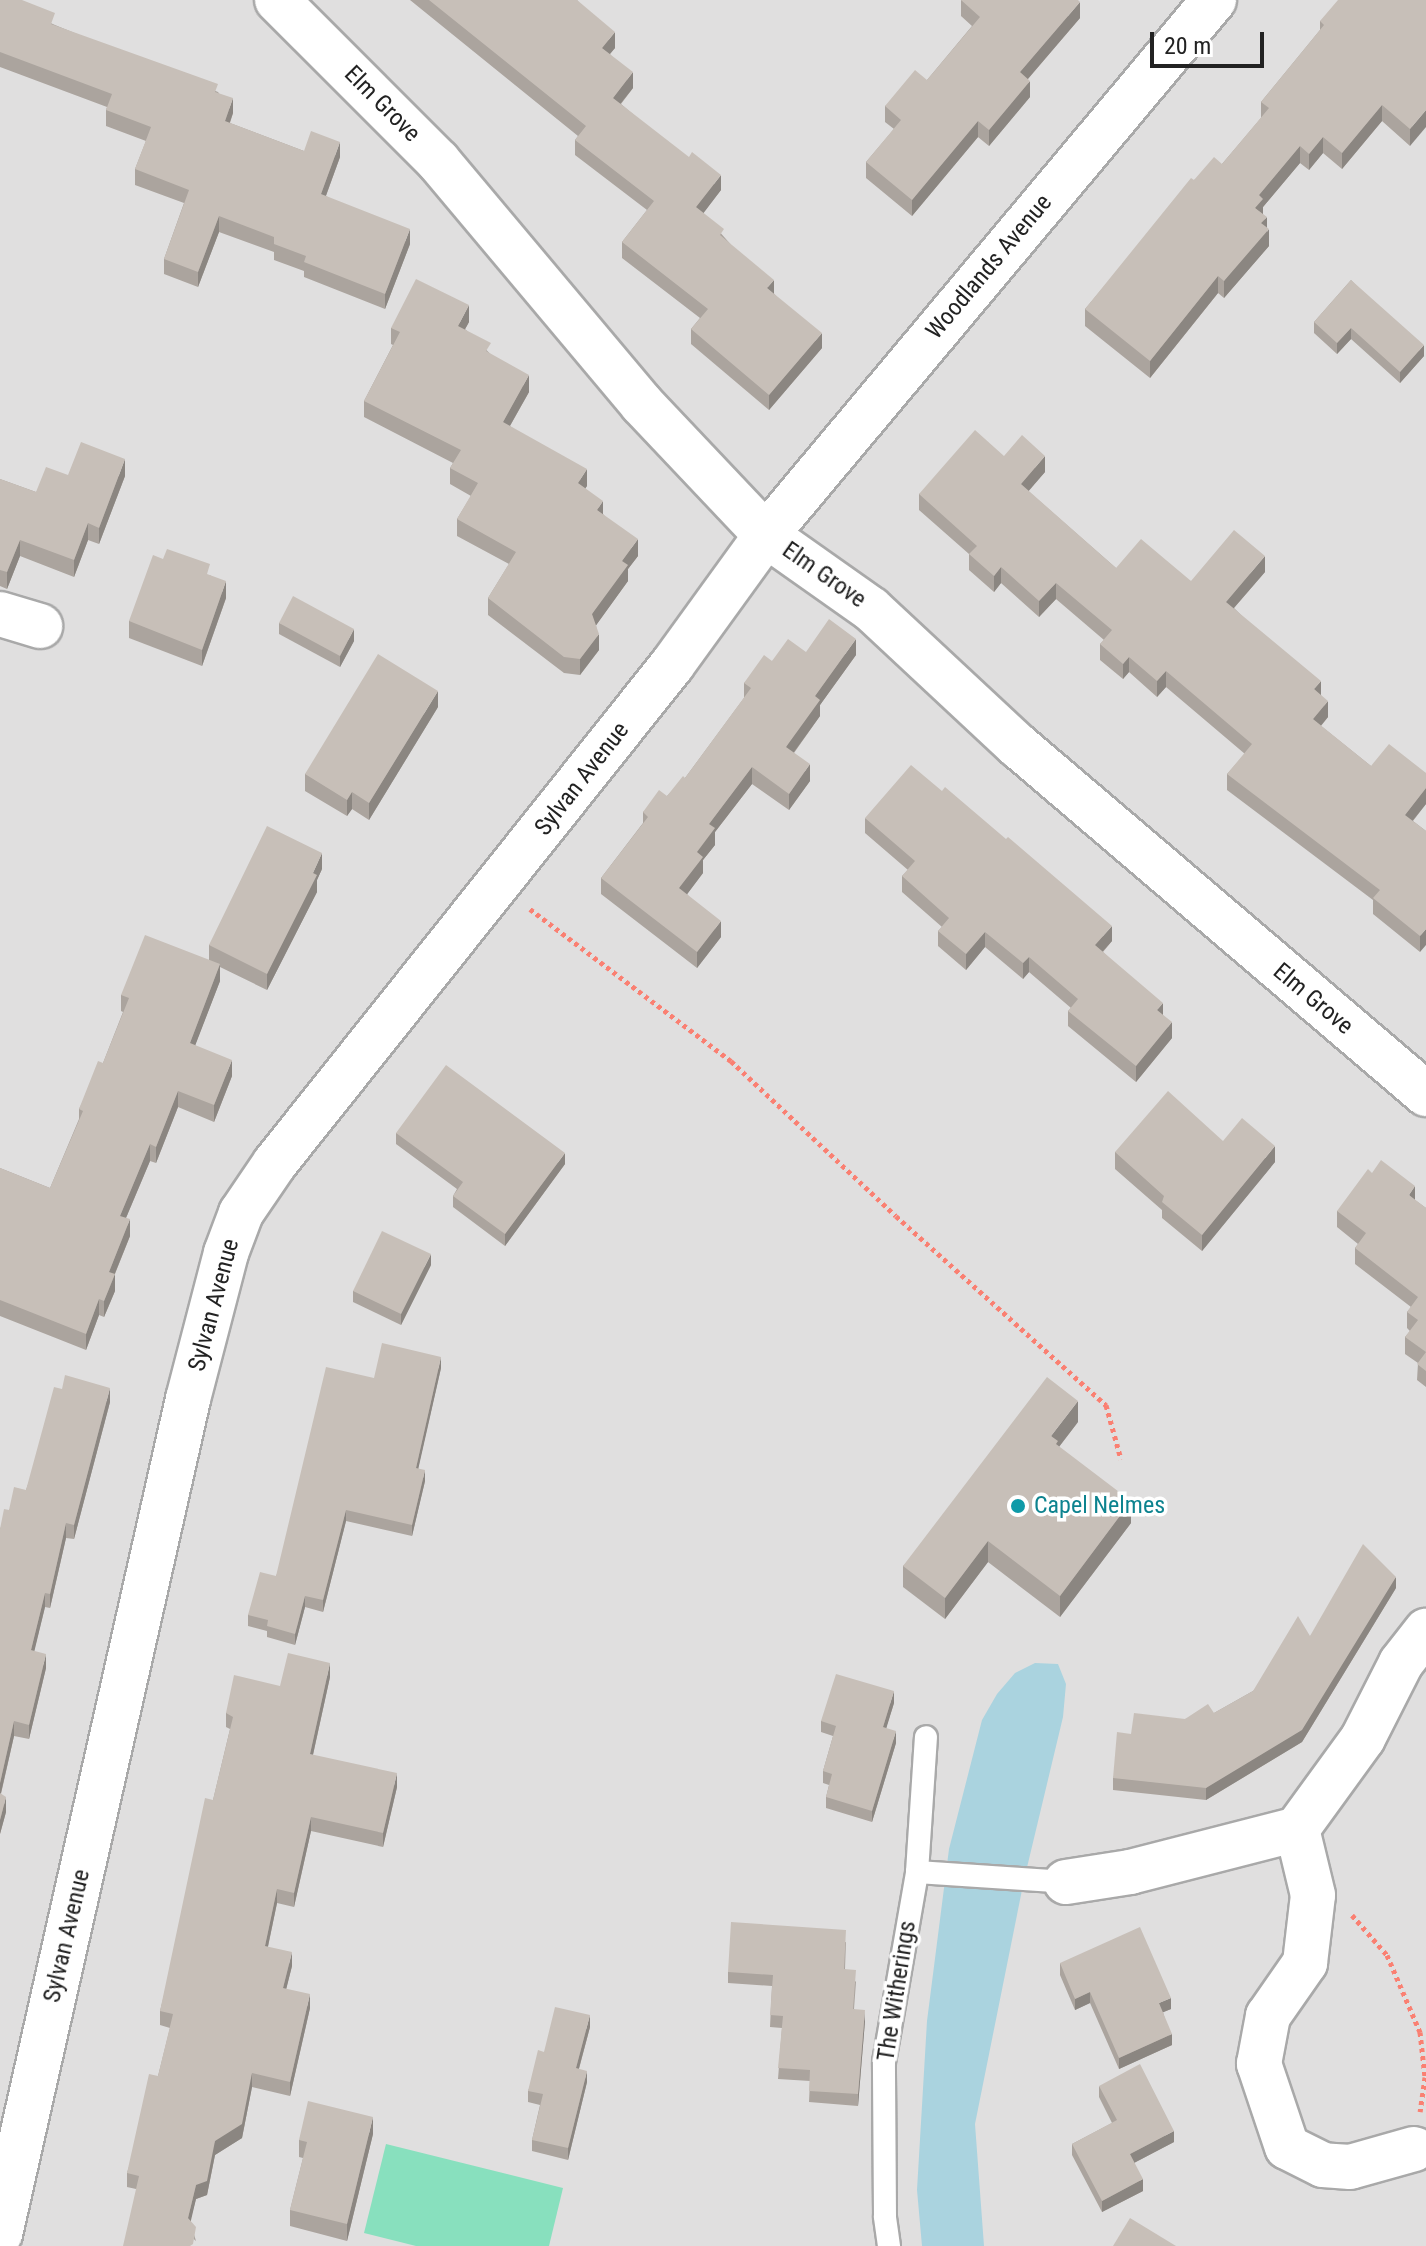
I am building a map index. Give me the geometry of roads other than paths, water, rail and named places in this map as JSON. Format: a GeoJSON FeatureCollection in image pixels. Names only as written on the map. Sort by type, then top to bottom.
{"type":"FeatureCollection","features":[{"type":"Feature","properties":{"kind":"street","name":"Elm Grove"},"geometry":{"type":"LineString","coordinates":[[277,0],[438,161],[642,404],[766,535],[871,609],[1017,745],[1426,1094]]}},
{"type":"Feature","properties":{"kind":"street","name":"Woodlands Avenue"},"geometry":{"type":"LineString","coordinates":[[766,535],[1214,0]]}},
{"type":"Feature","properties":{"kind":"street","name":"Sylvan Avenue"},"geometry":{"type":"LineString","coordinates":[[0,2234],[117,1706],[226,1253],[241,1213],[275,1163],[672,665],[766,535]]}},
{"type":"Feature","properties":{"kind":"street"},"geometry":{"type":"LineString","coordinates":[[1045,1881],[1130,1872],[1297,1829],[1363,1738],[1401,1663],[1426,1631]]}},
{"type":"Feature","properties":{"kind":"street"},"geometry":{"type":"LineString","coordinates":[[1297,1829],[1313,1895],[1305,1963],[1268,2016],[1259,2064],[1272,2111],[1287,2147],[1323,2165],[1350,2167],[1414,2149]]}},
{"type":"Feature","properties":{"kind":"lane","name":"The Witherings"},"geometry":{"type":"LineString","coordinates":[[889,2246],[885,2216],[884,2062],[917,1872],[926,1737]]}},
{"type":"Feature","properties":{"kind":"lane"},"geometry":{"type":"LineString","coordinates":[[917,1872],[1045,1881]]}},
{"type":"Feature","properties":{"kind":"water"},"geometry":{"type":"Polygon","coordinates":[[[1035,1663],[1058,1664],[1066,1684],[1063,1717],[1024,1880],[975,2124],[984,2246],[922,2246],[917,2190],[927,2021],[949,1849],[982,1720],[997,1694],[1015,1673],[1035,1663]]]}},
{"type":"Feature","properties":{"kind":"place","name":"Capel Nelmes"},"geometry":{"type":"Point","coordinates":[1018,1506]}}]}
